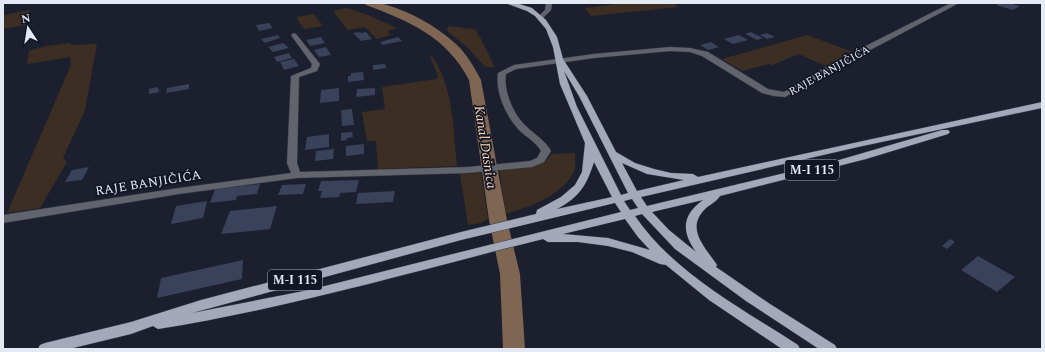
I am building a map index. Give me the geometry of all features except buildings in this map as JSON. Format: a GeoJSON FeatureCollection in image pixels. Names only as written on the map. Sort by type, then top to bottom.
{"type":"FeatureCollection","features":[{"type":"Feature","properties":{"kind":"main road"},"geometry":{"type":"LineString","coordinates":[[508,3],[529,10],[541,17],[550,29],[560,60],[579,87],[611,153],[634,195],[668,238],[719,276],[830,349]]}},
{"type":"Feature","properties":{"kind":"main road"},"geometry":{"type":"LineString","coordinates":[[560,60],[559,68],[566,90],[589,140],[618,198],[642,234],[677,267],[706,290],[794,349]]}},
{"type":"Feature","properties":{"kind":"main road","name":"M-I 115"},"geometry":{"type":"LineString","coordinates":[[45,349],[131,328],[201,306],[462,236],[709,177],[1042,105]]}},
{"type":"Feature","properties":{"kind":"main road","name":"M-I 115"},"geometry":{"type":"LineString","coordinates":[[131,328],[222,314],[335,289],[524,239],[831,165],[916,142],[977,120]]}},
{"type":"Feature","properties":{"kind":"main road"},"geometry":{"type":"LineString","coordinates":[[515,224],[544,212],[564,201],[576,191],[586,174],[589,162],[589,140]]}},
{"type":"Feature","properties":{"kind":"main road"},"geometry":{"type":"LineString","coordinates":[[611,153],[628,164],[654,173],[672,176],[709,177]]}},
{"type":"Feature","properties":{"kind":"main road"},"geometry":{"type":"LineString","coordinates":[[719,276],[695,245],[691,232],[690,221],[702,205],[720,192]]}},
{"type":"Feature","properties":{"kind":"main road"},"geometry":{"type":"LineString","coordinates":[[524,239],[572,237],[613,242],[651,254],[677,267]]}},
{"type":"Feature","properties":{"kind":"street"},"geometry":{"type":"LineString","coordinates":[[541,17],[548,10],[549,3]]}},
{"type":"Feature","properties":{"kind":"street","name":"RAJE BANJIČIĆA"},"geometry":{"type":"LineString","coordinates":[[3,219],[179,191],[297,175],[468,170],[532,164],[541,160],[546,151],[543,145],[522,128],[513,118],[500,82],[502,73],[514,67],[560,60],[653,50],[690,50],[705,54],[765,91],[785,95],[831,67],[956,3]]}},
{"type":"Feature","properties":{"kind":"street"},"geometry":{"type":"LineString","coordinates":[[294,35],[316,64],[314,69],[295,76],[292,163],[297,175]]}},
{"type":"Feature","properties":{"kind":"shaded area"},"geometry":{"type":"Polygon","coordinates":[[[625,3],[674,3],[678,7],[591,16],[585,8],[625,3]]]}},
{"type":"Feature","properties":{"kind":"shaded area"},"geometry":{"type":"Polygon","coordinates":[[[347,8],[368,15],[397,28],[387,31],[391,35],[377,39],[365,27],[348,30],[333,11],[347,8]]]}},
{"type":"Feature","properties":{"kind":"shaded area"},"geometry":{"type":"Polygon","coordinates":[[[30,10],[26,25],[3,29],[4,15],[30,10]]]}},
{"type":"Feature","properties":{"kind":"shaded area"},"geometry":{"type":"Polygon","coordinates":[[[314,14],[323,26],[304,29],[296,17],[314,14]]]}},
{"type":"Feature","properties":{"kind":"shaded area"},"geometry":{"type":"Polygon","coordinates":[[[448,26],[474,29],[482,40],[495,67],[485,67],[468,48],[447,31],[448,26]]]}},
{"type":"Feature","properties":{"kind":"shaded area"},"geometry":{"type":"Polygon","coordinates":[[[807,35],[853,52],[825,66],[799,54],[772,65],[769,64],[742,71],[722,59],[807,35]]]}},
{"type":"Feature","properties":{"kind":"shaded area"},"geometry":{"type":"Polygon","coordinates":[[[70,43],[71,45],[97,44],[85,110],[63,158],[67,162],[40,208],[7,213],[71,65],[70,57],[27,64],[29,51],[46,46],[70,43]]]}},
{"type":"Feature","properties":{"kind":"shaded area"},"geometry":{"type":"Polygon","coordinates":[[[432,56],[445,81],[449,95],[457,166],[378,169],[376,141],[367,141],[362,112],[385,109],[382,87],[437,79],[438,76],[430,57],[432,56]]]}},
{"type":"Feature","properties":{"kind":"shaded area"},"geometry":{"type":"Polygon","coordinates":[[[575,153],[575,169],[563,186],[555,193],[535,204],[506,214],[499,169],[536,165],[548,159],[551,154],[575,153]]]}},
{"type":"Feature","properties":{"kind":"shaded area"},"geometry":{"type":"Polygon","coordinates":[[[481,173],[488,219],[481,223],[468,225],[460,174],[481,173]]]}},
{"type":"Feature","properties":{"kind":"waterway","name":"Kanal Dašnica"},"geometry":{"type":"LineString","coordinates":[[369,3],[400,15],[431,30],[457,51],[475,80],[498,220],[510,274],[514,349]]}}]}
